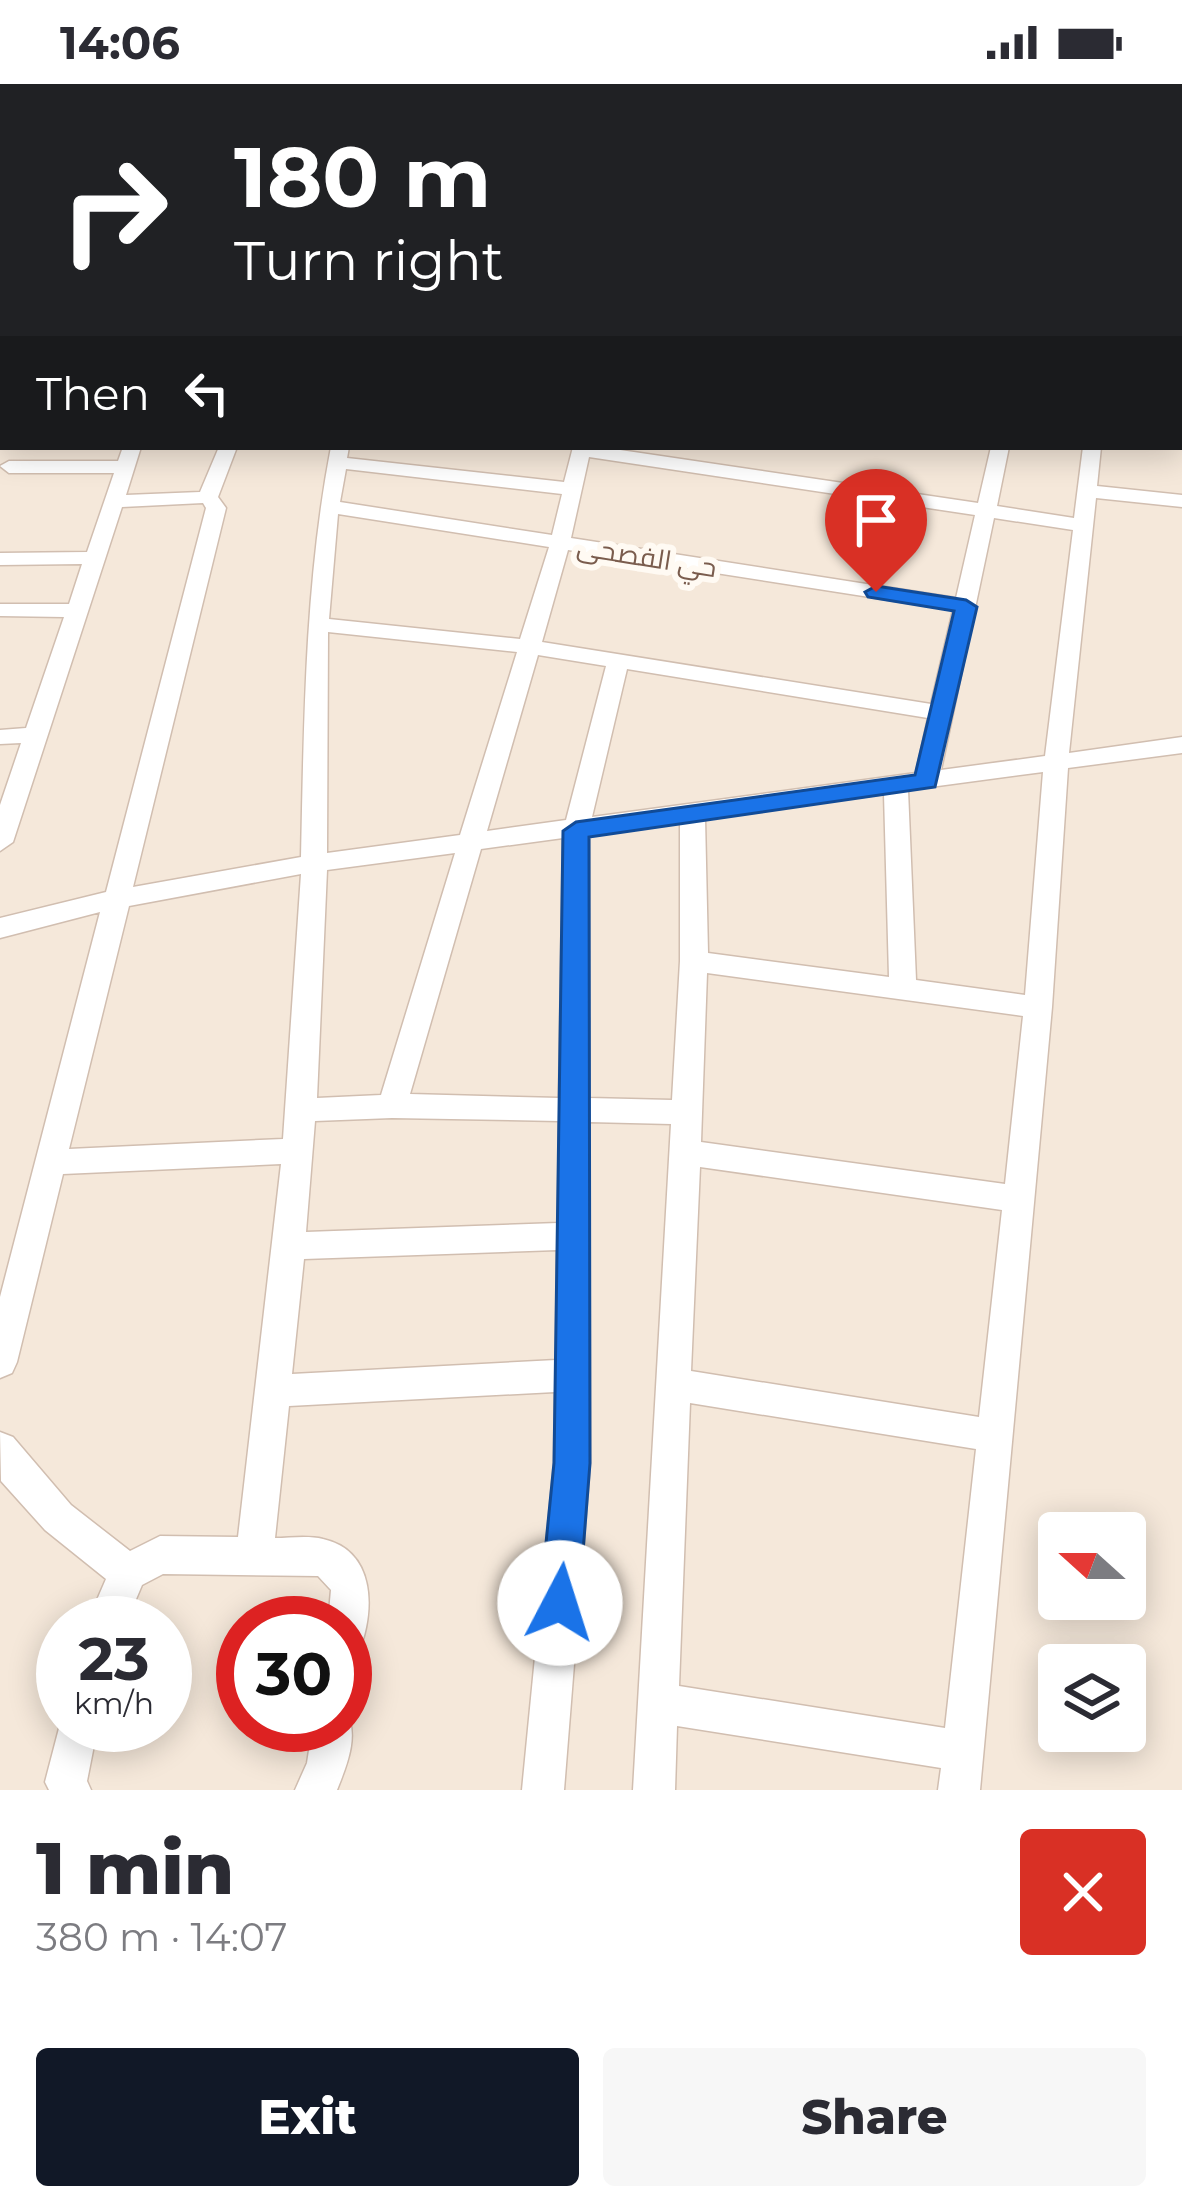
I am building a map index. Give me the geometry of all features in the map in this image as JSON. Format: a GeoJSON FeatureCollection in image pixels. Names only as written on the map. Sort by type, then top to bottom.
{"type":"FeatureCollection","features":[{"type":"Feature","properties":{"kind":"street"},"geometry":{"type":"LineString","coordinates":[[208,497],[227,450]]}},
{"type":"Feature","properties":{"kind":"street"},"geometry":{"type":"LineString","coordinates":[[406,470],[412,450]]}},
{"type":"Feature","properties":{"kind":"street"},"geometry":{"type":"LineString","coordinates":[[392,1106],[560,543],[582,450]]}},
{"type":"Feature","properties":{"kind":"street"},"geometry":{"type":"LineString","coordinates":[[589,450],[1082,525]]}},
{"type":"Feature","properties":{"kind":"street"},"geometry":{"type":"LineString","coordinates":[[926,781],[999,450]]}},
{"type":"Feature","properties":{"kind":"street"},"geometry":{"type":"LineString","coordinates":[[658,1703],[959,1771],[1038,1007],[1056,762],[1092,450]]}},
{"type":"Feature","properties":{"kind":"street"},"geometry":{"type":"LineString","coordinates":[[254,1556],[305,1110],[319,624],[328,506],[338,455],[406,470],[573,488]]}},
{"type":"Feature","properties":{"kind":"street"},"geometry":{"type":"LineString","coordinates":[[1,835],[128,457],[5,475]]}},
{"type":"Feature","properties":{"kind":"street"},"geometry":{"type":"LineString","coordinates":[[1086,490],[1182,501]]}},
{"type":"Feature","properties":{"kind":"street"},"geometry":{"type":"LineString","coordinates":[[111,502],[208,497]]}},
{"type":"Feature","properties":{"kind":"street"},"geometry":{"type":"LineString","coordinates":[[0,1362],[216,508],[208,497]]}},
{"type":"Feature","properties":{"kind":"street","name":"حي الفصحى"},"geometry":{"type":"LineString","coordinates":[[328,506],[966,607]]}},
{"type":"Feature","properties":{"kind":"street"},"geometry":{"type":"LineString","coordinates":[[0,559],[93,557]]}},
{"type":"Feature","properties":{"kind":"street"},"geometry":{"type":"LineString","coordinates":[[0,610],[75,611]]}},
{"type":"Feature","properties":{"kind":"street"},"geometry":{"type":"LineString","coordinates":[[319,624],[526,646],[942,712]]}},
{"type":"Feature","properties":{"kind":"street"},"geometry":{"type":"LineString","coordinates":[[543,1790],[572,1463],[576,831],[618,661]]}},
{"type":"Feature","properties":{"kind":"street"},"geometry":{"type":"LineString","coordinates":[[0,737],[35,735]]}},
{"type":"Feature","properties":{"kind":"street"},"geometry":{"type":"LineString","coordinates":[[0,928],[116,899],[315,863],[1182,746]]}},
{"type":"Feature","properties":{"kind":"street"},"geometry":{"type":"LineString","coordinates":[[896,785],[903,992]]}},
{"type":"Feature","properties":{"kind":"street"},"geometry":{"type":"LineString","coordinates":[[654,1790],[694,961],[692,814]]}},
{"type":"Feature","properties":{"kind":"street"},"geometry":{"type":"LineString","coordinates":[[694,961],[1038,1007]]}},
{"type":"Feature","properties":{"kind":"street"},"geometry":{"type":"LineString","coordinates":[[305,1110],[392,1106],[685,1112]]}},
{"type":"Feature","properties":{"kind":"street"},"geometry":{"type":"LineString","coordinates":[[50,1162],[300,1151]]}},
{"type":"Feature","properties":{"kind":"street"},"geometry":{"type":"LineString","coordinates":[[683,1152],[1016,1199]]}},
{"type":"Feature","properties":{"kind":"street"},"geometry":{"type":"LineString","coordinates":[[289,1246],[572,1236]]}},
{"type":"Feature","properties":{"kind":"street"},"geometry":{"type":"LineString","coordinates":[[274,1390],[572,1375]]}},
{"type":"Feature","properties":{"kind":"street"},"geometry":{"type":"LineString","coordinates":[[671,1384],[996,1436]]}},
{"type":"Feature","properties":{"kind":"street"},"geometry":{"type":"LineString","coordinates":[[0,1449],[76,1540],[129,1572]]}},
{"type":"Feature","properties":{"kind":"street"},"geometry":{"type":"LineString","coordinates":[[118,1596],[129,1572],[160,1556],[254,1556],[322,1557],[340,1566],[352,1587],[351,1596]]}},
{"type":"Feature","properties":{"kind":"street"},"geometry":{"type":"LineString","coordinates":[[64,1787],[72,1752]]}},
{"type":"Feature","properties":{"kind":"street"},"geometry":{"type":"LineString","coordinates":[[316,1790],[329,1752]]}},
{"type":"Feature","properties":{"kind":"shaded area"},"geometry":{"type":"Polygon","coordinates":[[[0,450],[1182,450],[1182,1790],[0,1790],[0,450]]]}},
{"type":"Feature","properties":{"kind":"route"},"geometry":{"type":"LineString","coordinates":[[560,1603],[572,1463],[576,831],[926,781],[966,607],[876,592]]}}]}
